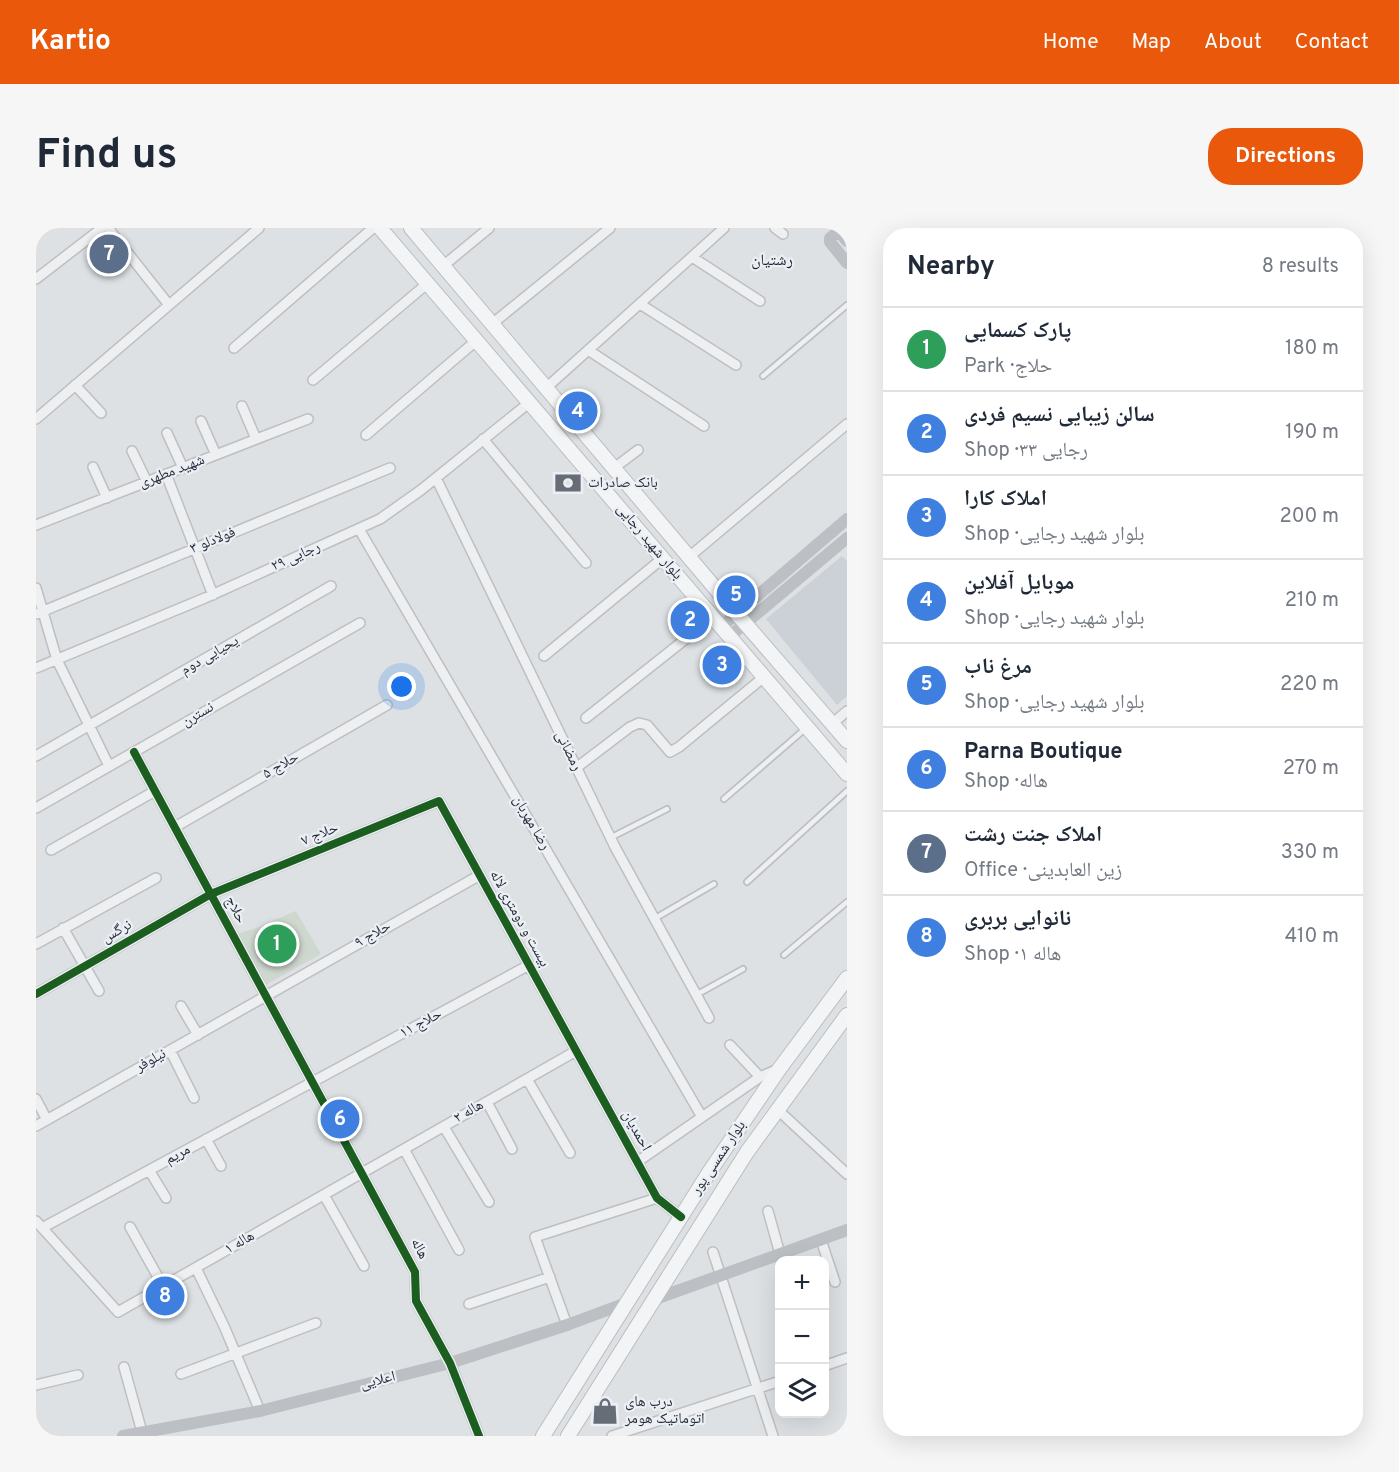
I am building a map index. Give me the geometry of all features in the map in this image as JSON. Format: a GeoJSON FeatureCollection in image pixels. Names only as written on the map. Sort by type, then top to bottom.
{"type":"FeatureCollection","features":[{"type":"Feature","properties":{"kind":"main road","name":"بلوار شهید رجایی"},"geometry":{"type":"LineString","coordinates":[[380,228],[847,774]]}},
{"type":"Feature","properties":{"kind":"main road","name":"بلوار شهید رجایی"},"geometry":{"type":"LineString","coordinates":[[411,228],[847,741]]}},
{"type":"Feature","properties":{"kind":"main road","name":"بلوار شمسی پور"},"geometry":{"type":"LineString","coordinates":[[543,1436],[681,1217],[780,1068],[847,978]]}},
{"type":"Feature","properties":{"kind":"main road","name":"بلوار شمسی پور"},"geometry":{"type":"LineString","coordinates":[[568,1436],[747,1152],[847,1015]]}},
{"type":"Feature","properties":{"kind":"street"},"geometry":{"type":"LineString","coordinates":[[36,279],[102,228]]}},
{"type":"Feature","properties":{"kind":"street"},"geometry":{"type":"LineString","coordinates":[[108,228],[169,305]]}},
{"type":"Feature","properties":{"kind":"street"},"geometry":{"type":"LineString","coordinates":[[36,419],[259,228]]}},
{"type":"Feature","properties":{"kind":"street"},"geometry":{"type":"LineString","coordinates":[[234,348],[373,228]]}},
{"type":"Feature","properties":{"kind":"street"},"geometry":{"type":"LineString","coordinates":[[443,266],[489,228]]}},
{"type":"Feature","properties":{"kind":"street"},"geometry":{"type":"LineString","coordinates":[[492,324],[610,228]]}},
{"type":"Feature","properties":{"kind":"street"},"geometry":{"type":"LineString","coordinates":[[546,388],[724,228]]}},
{"type":"Feature","properties":{"kind":"street"},"geometry":{"type":"LineString","coordinates":[[847,241],[838,232],[830,238],[830,242],[847,263]]}},
{"type":"Feature","properties":{"kind":"street"},"geometry":{"type":"LineString","coordinates":[[692,257],[760,302]]}},
{"type":"Feature","properties":{"kind":"street"},"geometry":{"type":"LineString","coordinates":[[314,380],[428,283]]}},
{"type":"Feature","properties":{"kind":"street"},"geometry":{"type":"LineString","coordinates":[[640,304],[736,365]]}},
{"type":"Feature","properties":{"kind":"street"},"geometry":{"type":"LineString","coordinates":[[366,435],[477,340]]}},
{"type":"Feature","properties":{"kind":"street"},"geometry":{"type":"LineString","coordinates":[[588,350],[704,426]]}},
{"type":"Feature","properties":{"kind":"street"},"geometry":{"type":"LineString","coordinates":[[75,385],[101,413]]}},
{"type":"Feature","properties":{"kind":"street","name":"رجایی ۲۹"},"geometry":{"type":"LineString","coordinates":[[36,668],[213,594],[380,519],[436,478],[530,402]]}},
{"type":"Feature","properties":{"kind":"street"},"geometry":{"type":"LineString","coordinates":[[242,406],[256,439]]}},
{"type":"Feature","properties":{"kind":"street","name":"شهید مطهری"},"geometry":{"type":"LineString","coordinates":[[36,525],[308,419]]}},
{"type":"Feature","properties":{"kind":"street"},"geometry":{"type":"LineString","coordinates":[[201,421],[216,455]]}},
{"type":"Feature","properties":{"kind":"street"},"geometry":{"type":"LineString","coordinates":[[689,557],[847,424]]}},
{"type":"Feature","properties":{"kind":"street"},"geometry":{"type":"LineString","coordinates":[[167,433],[183,468]]}},
{"type":"Feature","properties":{"kind":"street"},"geometry":{"type":"LineString","coordinates":[[483,439],[586,563]]}},
{"type":"Feature","properties":{"kind":"street"},"geometry":{"type":"LineString","coordinates":[[614,468],[638,450]]}},
{"type":"Feature","properties":{"kind":"street"},"geometry":{"type":"LineString","coordinates":[[132,451],[147,482]]}},
{"type":"Feature","properties":{"kind":"street"},"geometry":{"type":"LineString","coordinates":[[93,468],[107,498]]}},
{"type":"Feature","properties":{"kind":"street","name":"فولادلو ۳"},"geometry":{"type":"LineString","coordinates":[[40,613],[390,468]]}},
{"type":"Feature","properties":{"kind":"street"},"geometry":{"type":"LineString","coordinates":[[166,474],[213,594]]}},
{"type":"Feature","properties":{"kind":"street","name":"رمضانی"},"geometry":{"type":"LineString","coordinates":[[436,478],[610,838],[709,1018]]}},
{"type":"Feature","properties":{"kind":"street"},"geometry":{"type":"LineString","coordinates":[[741,618],[847,519]]}},
{"type":"Feature","properties":{"kind":"street","name":"رضا مهربان"},"geometry":{"type":"LineString","coordinates":[[359,529],[702,1118]]}},
{"type":"Feature","properties":{"kind":"street"},"geometry":{"type":"LineString","coordinates":[[586,718],[720,627],[741,618],[847,538]]}},
{"type":"Feature","properties":{"kind":"street"},"geometry":{"type":"LineString","coordinates":[[544,656],[663,558]]}},
{"type":"Feature","properties":{"kind":"street","name":"یحیایی دوم"},"geometry":{"type":"LineString","coordinates":[[36,756],[331,586]]}},
{"type":"Feature","properties":{"kind":"street"},"geometry":{"type":"LineString","coordinates":[[36,588],[40,613],[57,660],[109,766]]}},
{"type":"Feature","properties":{"kind":"street","name":"نسترن"},"geometry":{"type":"LineString","coordinates":[[36,808],[360,623]]}},
{"type":"Feature","properties":{"kind":"street"},"geometry":{"type":"LineString","coordinates":[[576,768],[639,723],[647,725],[670,752],[764,677]]}},
{"type":"Feature","properties":{"kind":"street","name":"حلاج ۵"},"geometry":{"type":"LineString","coordinates":[[175,827],[387,705]]}},
{"type":"Feature","properties":{"kind":"street"},"geometry":{"type":"LineString","coordinates":[[832,724],[847,711]]}},
{"type":"Feature","properties":{"kind":"street","name":"حلاج"},"geometry":{"type":"LineString","coordinates":[[134,752],[313,1082]]}},
{"type":"Feature","properties":{"kind":"street"},"geometry":{"type":"LineString","coordinates":[[51,850],[155,791]]}},
{"type":"Feature","properties":{"kind":"street","name":"بیست و دومتری لاله"},"geometry":{"type":"LineString","coordinates":[[439,801],[576,1051]]}},
{"type":"Feature","properties":{"kind":"street","name":"حلاج ۷"},"geometry":{"type":"LineString","coordinates":[[211,894],[439,801]]}},
{"type":"Feature","properties":{"kind":"street","name":"حلاج ۹"},"geometry":{"type":"LineString","coordinates":[[266,996],[480,875]]}},
{"type":"Feature","properties":{"kind":"street"},"geometry":{"type":"LineString","coordinates":[[36,944],[156,878]]}},
{"type":"Feature","properties":{"kind":"street","name":"نرگس"},"geometry":{"type":"LineString","coordinates":[[36,994],[211,894]]}},
{"type":"Feature","properties":{"kind":"street"},"geometry":{"type":"LineString","coordinates":[[63,928],[99,991]]}},
{"type":"Feature","properties":{"kind":"street","name":"حلاج ۱۱"},"geometry":{"type":"LineString","coordinates":[[313,1082],[529,965]]}},
{"type":"Feature","properties":{"kind":"street","name":"نیلوفر"},"geometry":{"type":"LineString","coordinates":[[36,1126],[266,996]]}},
{"type":"Feature","properties":{"kind":"street"},"geometry":{"type":"LineString","coordinates":[[181,1006],[198,1035]]}},
{"type":"Feature","properties":{"kind":"street"},"geometry":{"type":"LineString","coordinates":[[730,1045],[760,1077]]}},
{"type":"Feature","properties":{"kind":"street"},"geometry":{"type":"LineString","coordinates":[[170,1050],[194,1098]]}},
{"type":"Feature","properties":{"kind":"street","name":"هاله ۲"},"geometry":{"type":"LineString","coordinates":[[363,1173],[576,1051]]}},
{"type":"Feature","properties":{"kind":"street","name":"احمدیان"},"geometry":{"type":"LineString","coordinates":[[576,1051],[657,1198],[681,1217]]}},
{"type":"Feature","properties":{"kind":"street"},"geometry":{"type":"LineString","coordinates":[[638,1162],[760,1077],[780,1068]]}},
{"type":"Feature","properties":{"kind":"street"},"geometry":{"type":"LineString","coordinates":[[527,1079],[570,1153]]}},
{"type":"Feature","properties":{"kind":"street","name":"مریم"},"geometry":{"type":"LineString","coordinates":[[39,1225],[149,1170],[313,1082]]}},
{"type":"Feature","properties":{"kind":"street","name":"هاله"},"geometry":{"type":"LineString","coordinates":[[313,1082],[415,1272],[416,1301],[450,1363],[479,1436]]}},
{"type":"Feature","properties":{"kind":"street"},"geometry":{"type":"LineString","coordinates":[[36,1100],[47,1120]]}},
{"type":"Feature","properties":{"kind":"street"},"geometry":{"type":"LineString","coordinates":[[487,1102],[512,1149]]}},
{"type":"Feature","properties":{"kind":"street"},"geometry":{"type":"LineString","coordinates":[[778,1110],[847,1174]]}},
{"type":"Feature","properties":{"kind":"street"},"geometry":{"type":"LineString","coordinates":[[444,1127],[489,1202]]}},
{"type":"Feature","properties":{"kind":"street"},"geometry":{"type":"LineString","coordinates":[[206,1139],[221,1166]]}},
{"type":"Feature","properties":{"kind":"street"},"geometry":{"type":"LineString","coordinates":[[404,1149],[459,1250]]}},
{"type":"Feature","properties":{"kind":"street"},"geometry":{"type":"LineString","coordinates":[[149,1170],[166,1198]]}},
{"type":"Feature","properties":{"kind":"street","name":"هاله ۱"},"geometry":{"type":"LineString","coordinates":[[39,1225],[118,1312],[363,1173]]}},
{"type":"Feature","properties":{"kind":"street"},"geometry":{"type":"LineString","coordinates":[[324,1195],[364,1266]]}},
{"type":"Feature","properties":{"kind":"street"},"geometry":{"type":"LineString","coordinates":[[567,1325],[535,1237],[657,1198]]}},
{"type":"Feature","properties":{"kind":"street"},"geometry":{"type":"LineString","coordinates":[[768,1211],[780,1254]]}},
{"type":"Feature","properties":{"kind":"street"},"geometry":{"type":"LineString","coordinates":[[130,1227],[163,1287]]}},
{"type":"Feature","properties":{"kind":"street"},"geometry":{"type":"LineString","coordinates":[[655,1299],[847,1230]]}},
{"type":"Feature","properties":{"kind":"street"},"geometry":{"type":"LineString","coordinates":[[821,1240],[835,1282]]}},
{"type":"Feature","properties":{"kind":"street"},"geometry":{"type":"LineString","coordinates":[[713,1252],[773,1436]]}},
{"type":"Feature","properties":{"kind":"street"},"geometry":{"type":"LineString","coordinates":[[196,1268],[260,1411]]}},
{"type":"Feature","properties":{"kind":"street"},"geometry":{"type":"LineString","coordinates":[[469,1304],[550,1277]]}},
{"type":"Feature","properties":{"kind":"street","name":"اعلایی"},"geometry":{"type":"LineString","coordinates":[[123,1436],[260,1411],[450,1363],[626,1303]]}},
{"type":"Feature","properties":{"kind":"street"},"geometry":{"type":"LineString","coordinates":[[181,1374],[316,1323]]}},
{"type":"Feature","properties":{"kind":"street"},"geometry":{"type":"LineString","coordinates":[[829,1365],[847,1358]]}},
{"type":"Feature","properties":{"kind":"street"},"geometry":{"type":"LineString","coordinates":[[124,1367],[142,1432]]}},
{"type":"Feature","properties":{"kind":"street"},"geometry":{"type":"LineString","coordinates":[[36,1384],[78,1375]]}},
{"type":"Feature","properties":{"kind":"street"},"geometry":{"type":"LineString","coordinates":[[612,1436],[775,1383]]}},
{"type":"Feature","properties":{"kind":"lane"},"geometry":{"type":"LineString","coordinates":[[763,376],[847,305]]}},
{"type":"Feature","properties":{"kind":"lane"},"geometry":{"type":"LineString","coordinates":[[724,800],[807,727]]}},
{"type":"Feature","properties":{"kind":"lane"},"geometry":{"type":"LineString","coordinates":[[747,882],[847,791]]}},
{"type":"Feature","properties":{"kind":"lane"},"geometry":{"type":"LineString","coordinates":[[610,838],[667,809]]}},
{"type":"Feature","properties":{"kind":"lane"},"geometry":{"type":"LineString","coordinates":[[654,919],[714,884]]}},
{"type":"Feature","properties":{"kind":"lane"},"geometry":{"type":"LineString","coordinates":[[784,955],[847,902]]}},
{"type":"Feature","properties":{"kind":"lane"},"geometry":{"type":"LineString","coordinates":[[696,995],[743,969]]}},
{"type":"Feature","properties":{"kind":"shaded area"},"geometry":{"type":"Polygon","coordinates":[[[842,556],[847,561],[847,696],[837,705],[766,619],[842,556]]]}},
{"type":"Feature","properties":{"kind":"shaded area"},"geometry":{"type":"Polygon","coordinates":[[[296,911],[321,954],[262,987],[233,935],[296,911]]]}},
{"type":"Feature","properties":{"kind":"cycle path"},"geometry":{"type":"LineString","coordinates":[[134,752],[415,1272],[416,1301],[450,1363],[479,1436]]}},
{"type":"Feature","properties":{"kind":"cycle path"},"geometry":{"type":"LineString","coordinates":[[36,994],[211,894],[439,801],[657,1198],[681,1217]]}},
{"type":"Feature","properties":{"kind":"place","name":"املاک جنت رشت"},"geometry":{"type":"Point","coordinates":[109,254]}},
{"type":"Feature","properties":{"kind":"place","name":"موبایل آفلاین"},"geometry":{"type":"Point","coordinates":[578,411]}},
{"type":"Feature","properties":{"kind":"place","name":"بانک صادرات"},"geometry":{"type":"Point","coordinates":[568,483]}},
{"type":"Feature","properties":{"kind":"place","name":"مرغ ناب"},"geometry":{"type":"Point","coordinates":[736,595]}},
{"type":"Feature","properties":{"kind":"place","name":"سالن زیبایی نسیم فردی"},"geometry":{"type":"Point","coordinates":[690,620]}},
{"type":"Feature","properties":{"kind":"place","name":"املاک کارا"},"geometry":{"type":"Point","coordinates":[722,665]}},
{"type":"Feature","properties":{"kind":"place","name":"پارک کسمایی"},"geometry":{"type":"Point","coordinates":[277,944]}},
{"type":"Feature","properties":{"kind":"place","name":"Parna Boutique"},"geometry":{"type":"Point","coordinates":[340,1119]}},
{"type":"Feature","properties":{"kind":"place","name":"نانوایی بربری"},"geometry":{"type":"Point","coordinates":[165,1296]}},
{"type":"Feature","properties":{"kind":"place","name":"درب های اتوماتیک هومر"},"geometry":{"type":"Point","coordinates":[605,1411]}},
{"type":"Feature","properties":{"kind":"district","name":"رشتیان"},"geometry":{"type":"Point","coordinates":[772,261]}}]}
